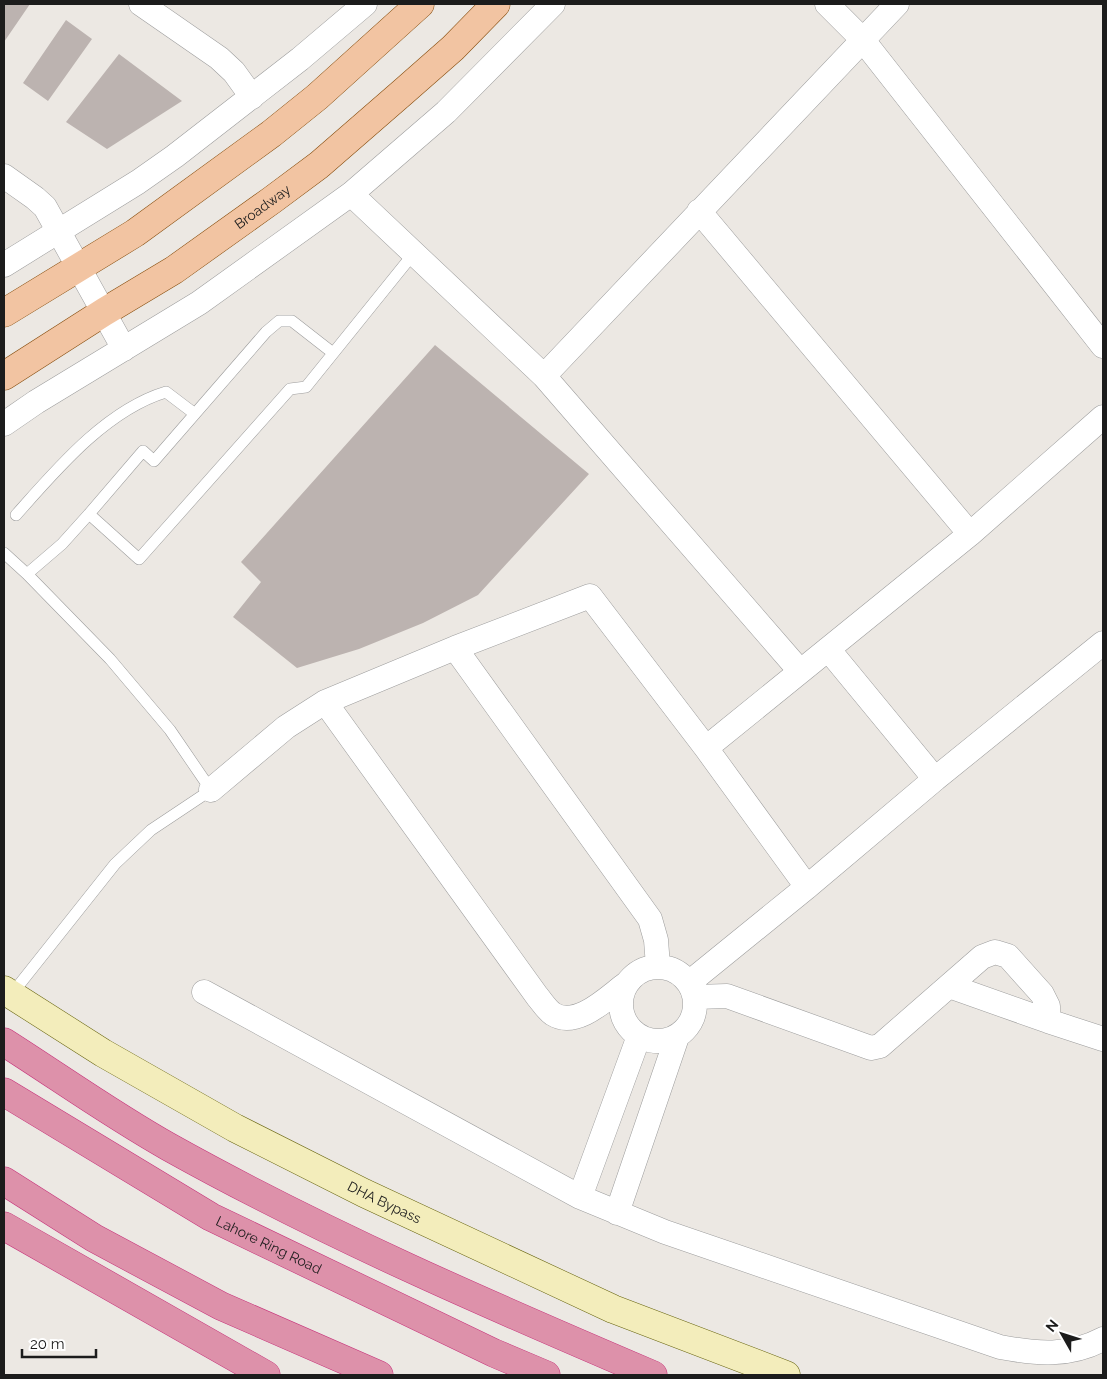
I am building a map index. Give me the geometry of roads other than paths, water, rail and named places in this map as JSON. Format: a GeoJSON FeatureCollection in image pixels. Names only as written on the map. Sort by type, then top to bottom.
{"type":"FeatureCollection","features":[{"type":"Feature","properties":{"kind":"highway"},"geometry":{"type":"LineString","coordinates":[[4,1042],[168,1146],[296,1214],[535,1325],[653,1375]]}},
{"type":"Feature","properties":{"kind":"highway","name":"Lahore Ring Road"},"geometry":{"type":"LineString","coordinates":[[4,1092],[211,1217],[494,1354],[546,1375]]}},
{"type":"Feature","properties":{"kind":"highway"},"geometry":{"type":"LineString","coordinates":[[4,1181],[94,1238],[221,1306],[379,1375]]}},
{"type":"Feature","properties":{"kind":"highway"},"geometry":{"type":"LineString","coordinates":[[4,1226],[266,1375]]}},
{"type":"Feature","properties":{"kind":"main road"},"geometry":{"type":"LineString","coordinates":[[4,313],[135,233],[271,134],[324,91],[420,4]]}},
{"type":"Feature","properties":{"kind":"main road","name":"Broadway"},"geometry":{"type":"LineString","coordinates":[[4,376],[174,270],[318,165],[439,60],[496,4]]}},
{"type":"Feature","properties":{"kind":"main road","name":"DHA Bypass"},"geometry":{"type":"LineString","coordinates":[[8,992],[103,1053],[227,1123],[364,1193],[613,1309],[786,1375]]}},
{"type":"Feature","properties":{"kind":"street"},"geometry":{"type":"LineString","coordinates":[[140,4],[219,58],[234,72],[252,97]]}},
{"type":"Feature","properties":{"kind":"street"},"geometry":{"type":"LineString","coordinates":[[4,265],[160,166],[252,97],[365,4]]}},
{"type":"Feature","properties":{"kind":"street"},"geometry":{"type":"LineString","coordinates":[[4,424],[199,303],[351,194],[446,112],[554,4]]}},
{"type":"Feature","properties":{"kind":"street"},"geometry":{"type":"LineString","coordinates":[[827,4],[862,39],[1103,346]]}},
{"type":"Feature","properties":{"kind":"street"},"geometry":{"type":"LineString","coordinates":[[544,376],[897,4]]}},
{"type":"Feature","properties":{"kind":"street"},"geometry":{"type":"LineString","coordinates":[[4,176],[45,207],[124,349]]}},
{"type":"Feature","properties":{"kind":"street"},"geometry":{"type":"LineString","coordinates":[[351,194],[544,376],[800,671]]}},
{"type":"Feature","properties":{"kind":"street"},"geometry":{"type":"LineString","coordinates":[[699,211],[970,534]]}},
{"type":"Feature","properties":{"kind":"street"},"geometry":{"type":"LineString","coordinates":[[706,748],[970,534],[1103,417]]}},
{"type":"Feature","properties":{"kind":"street"},"geometry":{"type":"LineString","coordinates":[[211,790],[286,727],[324,702],[455,648],[590,596],[706,748],[807,887]]}},
{"type":"Feature","properties":{"kind":"street"},"geometry":{"type":"LineString","coordinates":[[693,990],[807,887],[935,779],[1103,643]]}},
{"type":"Feature","properties":{"kind":"street"},"geometry":{"type":"LineString","coordinates":[[455,648],[650,919],[656,940],[658,966]]}},
{"type":"Feature","properties":{"kind":"street"},"geometry":{"type":"LineString","coordinates":[[828,649],[935,779]]}},
{"type":"Feature","properties":{"kind":"street"},"geometry":{"type":"LineString","coordinates":[[324,702],[552,1014],[566,1019],[583,1015],[626,984],[634,974],[645,968],[658,966],[676,970],[693,990],[695,1012],[689,1026],[677,1037],[664,1041],[651,1041],[638,1036],[625,1022],[620,1002],[626,984]]}},
{"type":"Feature","properties":{"kind":"street"},"geometry":{"type":"LineString","coordinates":[[693,990],[727,996],[871,1048],[880,1046],[982,957],[995,952],[1008,956],[1042,994],[1048,1006],[1048,1021]]}},
{"type":"Feature","properties":{"kind":"street"},"geometry":{"type":"LineString","coordinates":[[950,986],[1103,1039]]}},
{"type":"Feature","properties":{"kind":"street"},"geometry":{"type":"LineString","coordinates":[[204,992],[580,1197],[665,1232],[1000,1347],[1032,1353],[1060,1353],[1087,1348],[1103,1339]]}},
{"type":"Feature","properties":{"kind":"street"},"geometry":{"type":"LineString","coordinates":[[580,1197],[638,1036]]}},
{"type":"Feature","properties":{"kind":"street"},"geometry":{"type":"LineString","coordinates":[[617,1213],[677,1037]]}},
{"type":"Feature","properties":{"kind":"lane"},"geometry":{"type":"LineString","coordinates":[[89,514],[139,559],[290,389],[306,387],[414,253]]}},
{"type":"Feature","properties":{"kind":"lane"},"geometry":{"type":"LineString","coordinates":[[27,574],[62,544],[143,451],[154,461],[266,332],[280,321],[292,320],[333,353]]}},
{"type":"Feature","properties":{"kind":"lane"},"geometry":{"type":"LineString","coordinates":[[16,515],[69,458],[108,423],[144,398],[166,392],[195,414]]}},
{"type":"Feature","properties":{"kind":"lane"},"geometry":{"type":"LineString","coordinates":[[4,553],[27,574],[116,666],[170,730],[211,790],[151,830],[115,864],[8,992]]}}]}
